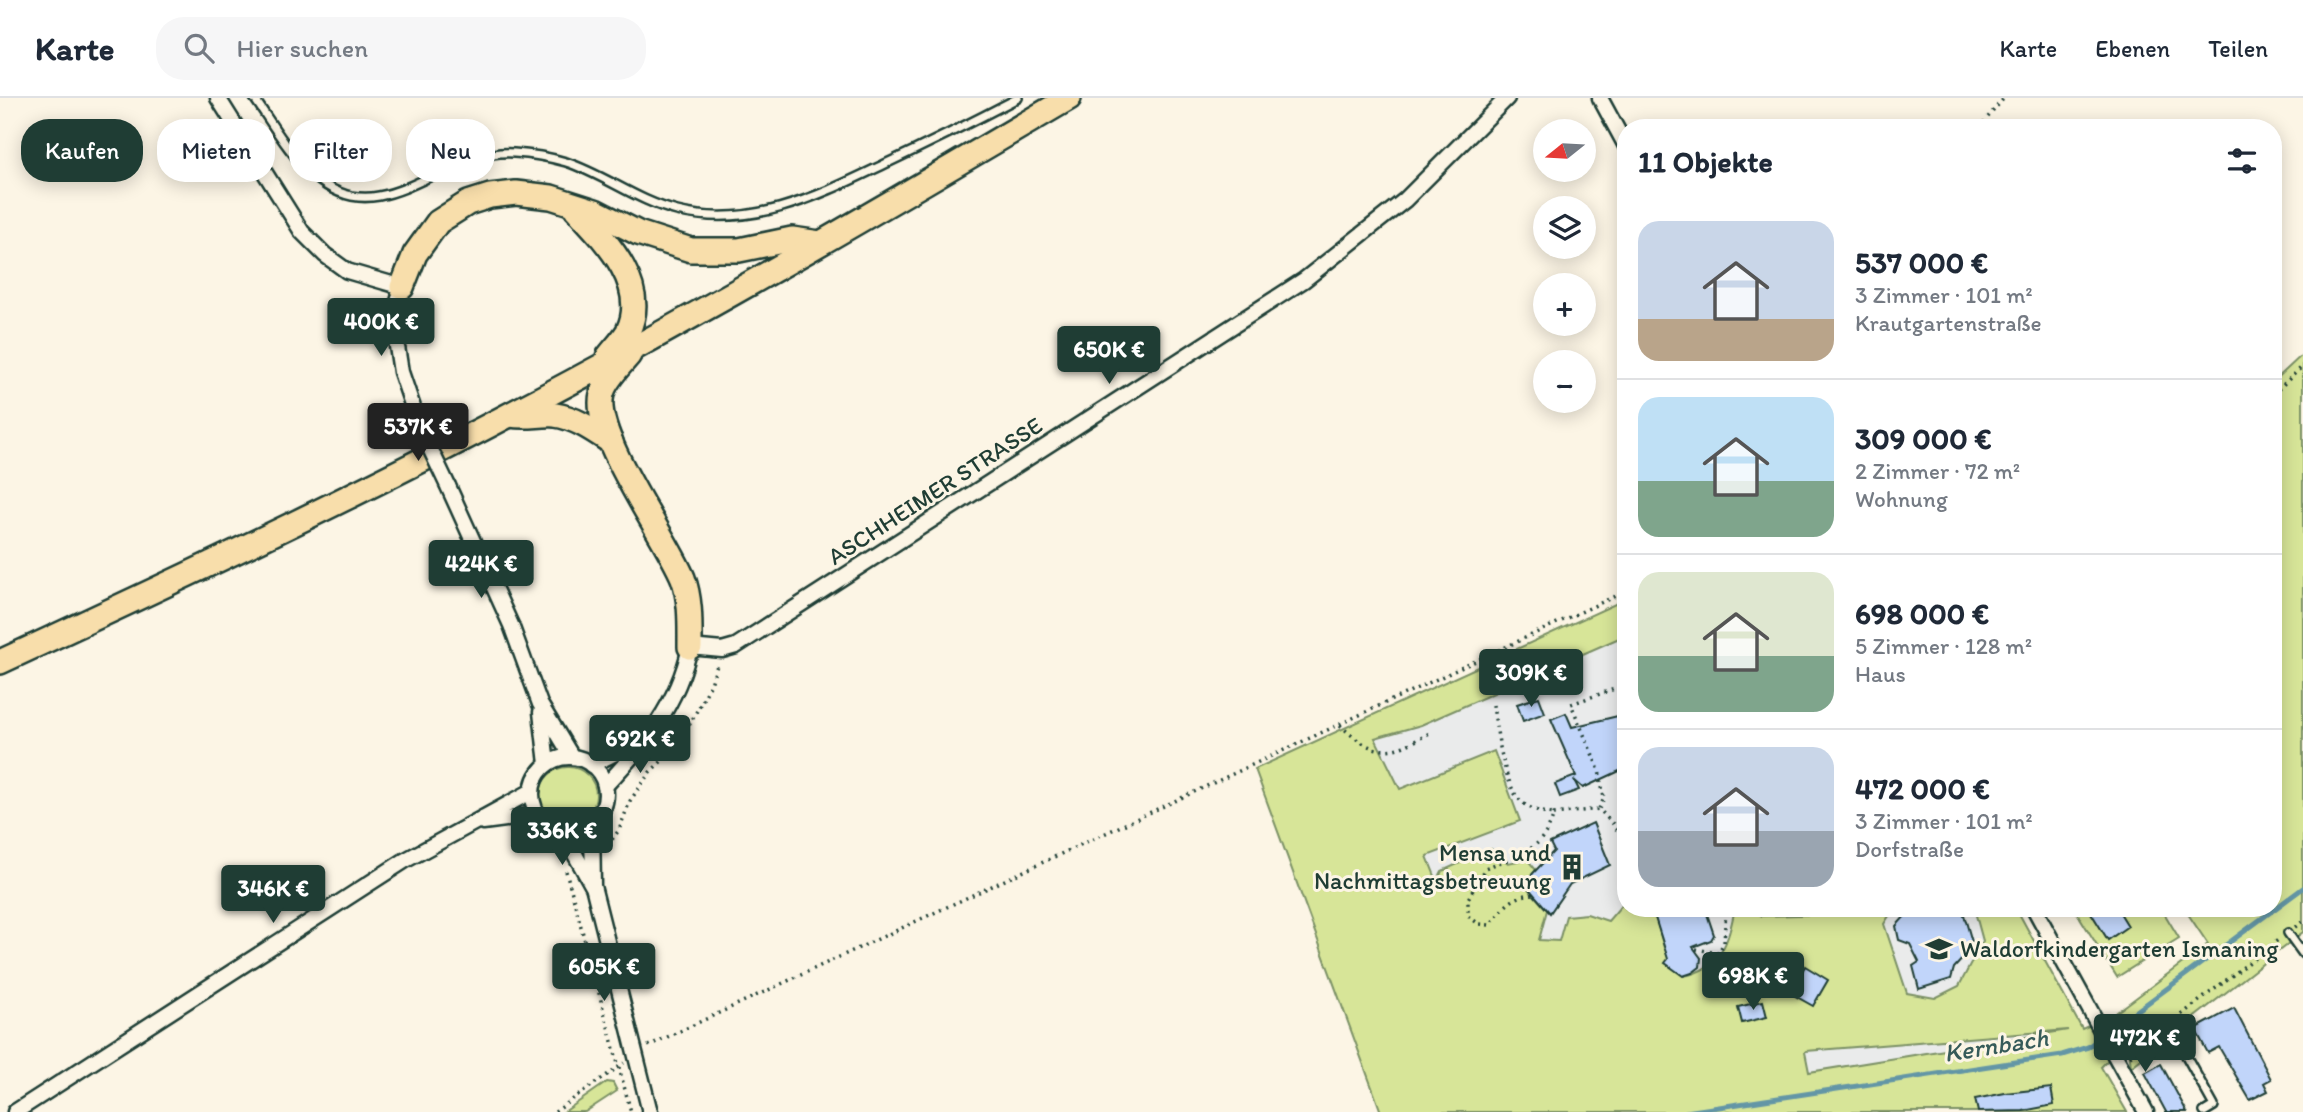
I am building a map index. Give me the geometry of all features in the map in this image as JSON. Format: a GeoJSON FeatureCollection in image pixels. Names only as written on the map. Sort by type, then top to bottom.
{"type":"FeatureCollection","features":[{"type":"Feature","properties":{"kind":"main road"},"geometry":{"type":"LineString","coordinates":[[0,662],[178,579],[510,415],[820,243],[1069,98]]}},
{"type":"Feature","properties":{"kind":"main road"},"geometry":{"type":"LineString","coordinates":[[402,287],[415,254],[438,222],[468,203],[490,196],[516,193],[551,197],[595,211],[638,233],[691,250],[739,250],[792,239],[820,243]]}},
{"type":"Feature","properties":{"kind":"main road"},"geometry":{"type":"LineString","coordinates":[[571,204],[613,252],[635,297],[628,331],[603,364]]}},
{"type":"Feature","properties":{"kind":"main road"},"geometry":{"type":"LineString","coordinates":[[638,344],[601,394],[602,415],[611,442],[683,578],[690,617],[690,647]]}},
{"type":"Feature","properties":{"kind":"main road"},"geometry":{"type":"LineString","coordinates":[[510,415],[570,418],[611,442]]}},
{"type":"Feature","properties":{"kind":"street"},"geometry":{"type":"LineString","coordinates":[[218,98],[302,232],[325,255],[347,271],[402,287],[393,321],[401,372],[419,425],[512,625],[540,704],[572,757]]}},
{"type":"Feature","properties":{"kind":"street","name":"ASCHHEIMER STRASSE"},"geometry":{"type":"LineString","coordinates":[[690,647],[722,650],[736,646],[1304,280],[1405,200],[1507,98]]}},
{"type":"Feature","properties":{"kind":"street"},"geometry":{"type":"LineString","coordinates":[[1600,98],[1617,129]]}},
{"type":"Feature","properties":{"kind":"street"},"geometry":{"type":"LineString","coordinates":[[605,786],[634,756],[673,700],[684,673],[690,647]]}},
{"type":"Feature","properties":{"kind":"street"},"geometry":{"type":"LineString","coordinates":[[540,704],[547,764]]}},
{"type":"Feature","properties":{"kind":"street"},"geometry":{"type":"LineString","coordinates":[[591,765],[644,739]]}},
{"type":"Feature","properties":{"kind":"street"},"geometry":{"type":"LineString","coordinates":[[572,757],[591,765],[602,778],[605,786],[604,806],[592,823],[573,831],[562,831],[538,815],[532,799],[532,790],[534,780],[547,764],[559,758],[572,757]]}},
{"type":"Feature","properties":{"kind":"street"},"geometry":{"type":"LineString","coordinates":[[15,1112],[404,861],[532,790]]}},
{"type":"Feature","properties":{"kind":"street"},"geometry":{"type":"LineString","coordinates":[[475,824],[538,815]]}},
{"type":"Feature","properties":{"kind":"street"},"geometry":{"type":"LineString","coordinates":[[592,823],[593,886],[650,1112]]}},
{"type":"Feature","properties":{"kind":"street"},"geometry":{"type":"LineString","coordinates":[[562,831],[593,886]]}},
{"type":"Feature","properties":{"kind":"street"},"geometry":{"type":"LineString","coordinates":[[2039,917],[2146,1112]]}},
{"type":"Feature","properties":{"kind":"lane"},"geometry":{"type":"LineString","coordinates":[[254,98],[308,172],[325,186],[345,195],[365,198],[398,191],[460,162],[510,152],[567,162],[634,196],[678,211],[747,215],[792,205],[831,190],[1018,98]]}},
{"type":"Feature","properties":{"kind":"lane"},"geometry":{"type":"LineString","coordinates":[[2288,933],[2303,954]]}},
{"type":"Feature","properties":{"kind":"lane"},"geometry":{"type":"LineString","coordinates":[[2169,1025],[2214,1106],[2204,1112]]}},
{"type":"Feature","properties":{"kind":"path"},"geometry":{"type":"LineString","coordinates":[[1986,119],[2004,98]]}},
{"type":"Feature","properties":{"kind":"path"},"geometry":{"type":"LineString","coordinates":[[2282,386],[2303,366]]}},
{"type":"Feature","properties":{"kind":"path"},"geometry":{"type":"LineString","coordinates":[[635,1056],[650,1044],[1617,596]]}},
{"type":"Feature","properties":{"kind":"path"},"geometry":{"type":"LineString","coordinates":[[1599,809],[1604,798],[1599,770],[1571,705],[1617,688]]}},
{"type":"Feature","properties":{"kind":"path"},"geometry":{"type":"LineString","coordinates":[[1493,705],[1498,743],[1518,799],[1535,811],[1554,814],[1599,809]]}},
{"type":"Feature","properties":{"kind":"path"},"geometry":{"type":"LineString","coordinates":[[1340,724],[1370,749],[1394,750],[1431,732]]}},
{"type":"Feature","properties":{"kind":"path"},"geometry":{"type":"LineString","coordinates":[[1599,809],[1617,830]]}},
{"type":"Feature","properties":{"kind":"path"},"geometry":{"type":"LineString","coordinates":[[1533,894],[1518,895],[1507,903],[1490,925],[1479,924],[1468,916],[1468,898],[1485,867],[1523,855],[1536,846],[1550,828],[1554,814]]}},
{"type":"Feature","properties":{"kind":"path"},"geometry":{"type":"LineString","coordinates":[[563,860],[631,1112]]}},
{"type":"Feature","properties":{"kind":"path"},"geometry":{"type":"LineString","coordinates":[[1696,949],[1718,953],[1724,943],[1725,917]]}},
{"type":"Feature","properties":{"kind":"path"},"geometry":{"type":"LineString","coordinates":[[2117,1059],[2169,1025],[2303,922]]}},
{"type":"Feature","properties":{"kind":"path"},"geometry":{"type":"LineString","coordinates":[[555,1112],[618,1068]]}},
{"type":"Feature","properties":{"kind":"shaded area"},"geometry":{"type":"Polygon","coordinates":[[[1617,603],[1617,917],[2021,917],[2081,1029],[1808,1072],[1381,1112],[1255,769],[1617,603]]]}},
{"type":"Feature","properties":{"kind":"green space"},"geometry":{"type":"Polygon","coordinates":[[[2303,354],[2303,932],[2131,1067],[2128,1040],[2101,1067],[2127,1112],[1381,1112],[1255,769],[1617,603],[1617,639],[1421,725],[1375,738],[1400,789],[1494,751],[1520,821],[1427,856],[1437,881],[1442,871],[1491,849],[1508,863],[1527,859],[1536,870],[1524,884],[1547,910],[1539,940],[1559,941],[1566,916],[1587,914],[1608,921],[1617,910],[1617,917],[1655,917],[1664,948],[1677,946],[1666,963],[1683,976],[1707,967],[1715,960],[1726,943],[1733,917],[1888,917],[1884,924],[1907,993],[1935,998],[1959,986],[1983,941],[1976,917],[2021,917],[2082,1029],[2113,1015],[2208,944],[2190,917],[2282,917],[2282,374],[2303,354]],[[2068,1030],[1806,1051],[1809,1072],[2068,1030]]]}},
{"type":"Feature","properties":{"kind":"green space"},"geometry":{"type":"Polygon","coordinates":[[[568,767],[583,772],[591,780],[596,795],[591,810],[583,818],[568,823],[553,818],[545,810],[540,795],[545,780],[553,772],[568,767]]]}},
{"type":"Feature","properties":{"kind":"green space"},"geometry":{"type":"Polygon","coordinates":[[[2080,917],[2166,917],[2179,938],[2117,977],[2080,917]]]}},
{"type":"Feature","properties":{"kind":"green space"},"geometry":{"type":"Polygon","coordinates":[[[607,1082],[613,1083],[617,1091],[585,1112],[564,1112],[607,1082]]]}},
{"type":"Feature","properties":{"kind":"building"},"geometry":{"type":"Polygon","coordinates":[[[1539,697],[1545,713],[1523,721],[1517,704],[1539,697]]]}},
{"type":"Feature","properties":{"kind":"building"},"geometry":{"type":"Polygon","coordinates":[[[1566,713],[1572,727],[1617,716],[1617,772],[1583,788],[1574,780],[1579,790],[1560,797],[1555,784],[1576,776],[1551,719],[1566,713]]]}},
{"type":"Feature","properties":{"kind":"building","name":"Mensa und Nachmittagsbetreuung"},"geometry":{"type":"Polygon","coordinates":[[[1593,823],[1610,865],[1570,884],[1550,913],[1524,883],[1554,851],[1550,843],[1593,823]]]}},
{"type":"Feature","properties":{"kind":"building"},"geometry":{"type":"Polygon","coordinates":[[[1655,917],[1708,917],[1714,935],[1711,940],[1693,947],[1701,958],[1700,967],[1683,976],[1665,963],[1668,959],[1655,917]]]}},
{"type":"Feature","properties":{"kind":"building","name":"Waldorfkindergarten Ismaning"},"geometry":{"type":"Polygon","coordinates":[[[1904,917],[1965,917],[1972,942],[1966,949],[1965,956],[1954,968],[1951,979],[1919,989],[1913,966],[1919,962],[1910,944],[1899,940],[1896,926],[1904,917]]]}},
{"type":"Feature","properties":{"kind":"building"},"geometry":{"type":"Polygon","coordinates":[[[2094,917],[2122,917],[2128,926],[2108,940],[2094,917]]]}},
{"type":"Feature","properties":{"kind":"building"},"geometry":{"type":"Polygon","coordinates":[[[1805,966],[1828,980],[1813,1006],[1790,993],[1805,966]]]}},
{"type":"Feature","properties":{"kind":"building"},"geometry":{"type":"Polygon","coordinates":[[[1763,1001],[1767,1017],[1742,1023],[1738,1007],[1763,1001]]]}},
{"type":"Feature","properties":{"kind":"building"},"geometry":{"type":"Polygon","coordinates":[[[2234,1008],[2271,1079],[2264,1083],[2268,1091],[2250,1100],[2219,1047],[2208,1053],[2195,1029],[2234,1008]]]}},
{"type":"Feature","properties":{"kind":"building"},"geometry":{"type":"Polygon","coordinates":[[[2161,1064],[2187,1112],[2166,1112],[2145,1073],[2161,1064]]]}},
{"type":"Feature","properties":{"kind":"building"},"geometry":{"type":"Polygon","coordinates":[[[2051,1088],[2054,1105],[2023,1111],[1978,1112],[1975,1099],[2051,1088]]]}},
{"type":"Feature","properties":{"kind":"waterway","name":"Kernbach"},"geometry":{"type":"LineString","coordinates":[[2282,904],[2303,888]]}},
{"type":"Feature","properties":{"kind":"waterway","name":"Kernbach"},"geometry":{"type":"LineString","coordinates":[[1686,1112],[2062,1055],[2088,1047],[2264,917]]}},
{"type":"Feature","properties":{"kind":"place","name":"Mensa und Nachmittagsbetreuung"},"geometry":{"type":"Point","coordinates":[1572,867]}},
{"type":"Feature","properties":{"kind":"place","name":"Waldorfkindergarten Ismaning"},"geometry":{"type":"Point","coordinates":[1939,949]}}]}
